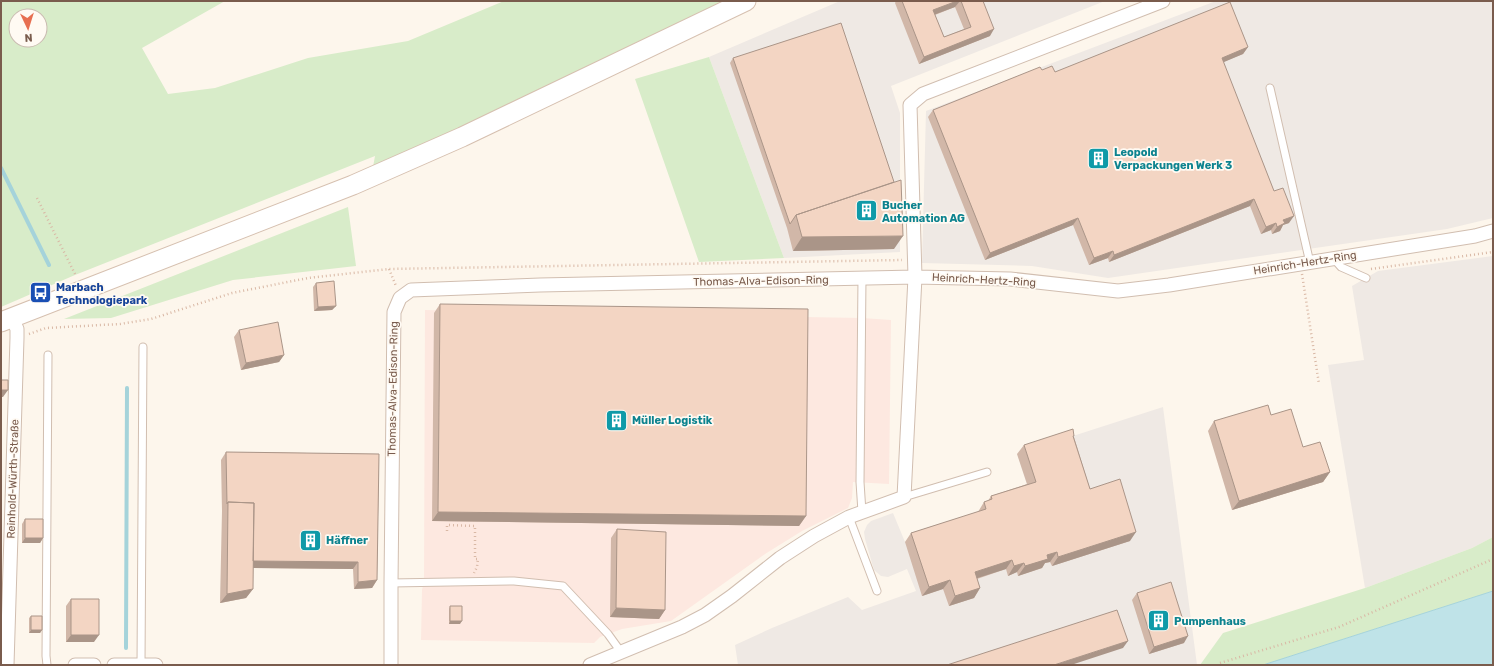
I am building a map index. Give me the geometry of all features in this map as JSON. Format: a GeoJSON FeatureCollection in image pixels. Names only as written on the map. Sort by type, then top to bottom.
{"type":"FeatureCollection","features":[{"type":"Feature","properties":{"kind":"main road"},"geometry":{"type":"LineString","coordinates":[[7,320],[352,185],[462,137],[746,1]]}},
{"type":"Feature","properties":{"kind":"street"},"geometry":{"type":"LineString","coordinates":[[590,665],[682,627],[705,615],[732,596],[780,558],[814,536],[849,517],[904,497],[915,277],[910,105],[923,94],[1163,1]]}},
{"type":"Feature","properties":{"kind":"street","name":"Heinrich-Hertz-Ring"},"geometry":{"type":"LineString","coordinates":[[915,277],[1010,279],[1118,291],[1170,285],[1334,259],[1475,236],[1493,231]]}},
{"type":"Feature","properties":{"kind":"street","name":"Thomas-Alva-Edison-Ring"},"geometry":{"type":"LineString","coordinates":[[391,665],[394,312],[400,298],[412,290],[540,285],[915,277]]}},
{"type":"Feature","properties":{"kind":"street","name":"Reinhold-Würth-Straße"},"geometry":{"type":"LineString","coordinates":[[7,320],[16,329],[17,338],[7,665]]}},
{"type":"Feature","properties":{"kind":"street"},"geometry":{"type":"LineString","coordinates":[[75,665],[94,665]]}},
{"type":"Feature","properties":{"kind":"street"},"geometry":{"type":"LineString","coordinates":[[114,665],[156,665]]}},
{"type":"Feature","properties":{"kind":"lane"},"geometry":{"type":"LineString","coordinates":[[1270,88],[1306,263]]}},
{"type":"Feature","properties":{"kind":"lane"},"geometry":{"type":"LineString","coordinates":[[1334,259],[1341,267],[1366,278]]}},
{"type":"Feature","properties":{"kind":"lane"},"geometry":{"type":"LineString","coordinates":[[862,278],[860,482],[862,512]]}},
{"type":"Feature","properties":{"kind":"lane"},"geometry":{"type":"LineString","coordinates":[[141,665],[143,347]]}},
{"type":"Feature","properties":{"kind":"lane"},"geometry":{"type":"LineString","coordinates":[[47,665],[48,355]]}},
{"type":"Feature","properties":{"kind":"lane"},"geometry":{"type":"LineString","coordinates":[[904,497],[987,472]]}},
{"type":"Feature","properties":{"kind":"lane"},"geometry":{"type":"LineString","coordinates":[[849,517],[877,591]]}},
{"type":"Feature","properties":{"kind":"lane"},"geometry":{"type":"LineString","coordinates":[[391,583],[514,581],[563,586],[608,634],[621,652]]}},
{"type":"Feature","properties":{"kind":"path"},"geometry":{"type":"LineString","coordinates":[[37,198],[83,291]]}},
{"type":"Feature","properties":{"kind":"path"},"geometry":{"type":"LineString","coordinates":[[1352,272],[1493,252]]}},
{"type":"Feature","properties":{"kind":"path"},"geometry":{"type":"LineString","coordinates":[[17,338],[46,328],[120,324],[151,319],[232,293],[308,278],[389,269],[914,260]]}},
{"type":"Feature","properties":{"kind":"path"},"geometry":{"type":"LineString","coordinates":[[1306,263],[1319,384]]}},
{"type":"Feature","properties":{"kind":"path"},"geometry":{"type":"LineString","coordinates":[[389,269],[400,298]]}},
{"type":"Feature","properties":{"kind":"path"},"geometry":{"type":"LineString","coordinates":[[447,531],[447,525],[475,526],[475,559],[478,559],[477,567],[474,573],[468,577],[461,578],[461,582]]}},
{"type":"Feature","properties":{"kind":"path"},"geometry":{"type":"LineString","coordinates":[[1220,663],[1339,627],[1493,559]]}},
{"type":"Feature","properties":{"kind":"shaded area"},"geometry":{"type":"Polygon","coordinates":[[[840,1],[1105,1],[891,86],[900,113],[900,252],[784,258],[709,57],[840,1]]]}},
{"type":"Feature","properties":{"kind":"shaded area"},"geometry":{"type":"Polygon","coordinates":[[[1216,1],[1493,1],[1493,218],[1447,229],[1108,278],[1032,266],[922,263],[926,111],[1216,1]]]}},
{"type":"Feature","properties":{"kind":"shaded area"},"geometry":{"type":"Polygon","coordinates":[[[1493,256],[1493,537],[1472,548],[1365,588],[1328,365],[1364,360],[1352,286],[1378,271],[1493,256]]]}},
{"type":"Feature","properties":{"kind":"shaded area"},"geometry":{"type":"Polygon","coordinates":[[[425,310],[862,318],[891,320],[889,484],[853,482],[852,498],[848,508],[802,531],[765,554],[671,621],[622,629],[600,637],[594,643],[421,640],[422,590],[424,582],[425,310]]]}},
{"type":"Feature","properties":{"kind":"shaded area"},"geometry":{"type":"Polygon","coordinates":[[[1163,407],[1197,665],[738,665],[735,645],[772,628],[848,597],[862,610],[916,591],[907,569],[888,577],[881,576],[874,570],[864,532],[867,525],[871,521],[893,513],[905,542],[1029,491],[1017,454],[1163,407]]]}},
{"type":"Feature","properties":{"kind":"green space"},"geometry":{"type":"Polygon","coordinates":[[[1,1],[225,1],[142,48],[168,94],[215,88],[308,58],[408,41],[504,1],[734,1],[460,132],[373,167],[375,156],[75,275],[1,307],[1,1]]]}},
{"type":"Feature","properties":{"kind":"green space"},"geometry":{"type":"Polygon","coordinates":[[[709,57],[784,258],[699,262],[635,79],[709,57]]]}},
{"type":"Feature","properties":{"kind":"green space"},"geometry":{"type":"Polygon","coordinates":[[[348,207],[356,266],[233,280],[111,318],[64,319],[348,207]]]}},
{"type":"Feature","properties":{"kind":"green space"},"geometry":{"type":"Polygon","coordinates":[[[1493,537],[1493,591],[1263,665],[1200,665],[1223,633],[1365,588],[1472,548],[1493,537]]]}},
{"type":"Feature","properties":{"kind":"water"},"geometry":{"type":"Polygon","coordinates":[[[1493,591],[1493,665],[1263,665],[1493,591]]]}},
{"type":"Feature","properties":{"kind":"building"},"geometry":{"type":"Polygon","coordinates":[[[902,1],[957,1],[933,10],[944,37],[971,27],[961,1],[983,1],[994,29],[924,57],[902,1]]]}},
{"type":"Feature","properties":{"kind":"building","name":"Leopold Verpackungen Werk 3"},"geometry":{"type":"Polygon","coordinates":[[[1230,2],[1248,47],[1222,58],[1274,191],[1283,188],[1294,216],[1283,220],[1285,223],[1277,227],[1276,223],[1266,227],[1254,199],[1114,255],[1113,251],[1094,258],[1078,218],[990,253],[933,110],[1040,67],[1042,70],[1052,66],[1055,72],[1230,2]]]}},
{"type":"Feature","properties":{"kind":"building"},"geometry":{"type":"Polygon","coordinates":[[[841,23],[894,182],[796,215],[790,224],[733,58],[841,23]]]}},
{"type":"Feature","properties":{"kind":"building","name":"Bucher Automation AG"},"geometry":{"type":"Polygon","coordinates":[[[901,180],[903,236],[802,237],[796,215],[901,180]]]}},
{"type":"Feature","properties":{"kind":"building"},"geometry":{"type":"Polygon","coordinates":[[[334,281],[336,306],[318,307],[316,283],[334,281]]]}},
{"type":"Feature","properties":{"kind":"building","name":"Müller Logistik"},"geometry":{"type":"Polygon","coordinates":[[[440,304],[808,309],[806,516],[438,512],[440,304]]]}},
{"type":"Feature","properties":{"kind":"building"},"geometry":{"type":"Polygon","coordinates":[[[278,322],[284,355],[246,363],[239,330],[278,322]]]}},
{"type":"Feature","properties":{"kind":"building"},"geometry":{"type":"Polygon","coordinates":[[[1,380],[8,380],[8,390],[1,390],[1,380]]]}},
{"type":"Feature","properties":{"kind":"building"},"geometry":{"type":"Polygon","coordinates":[[[1268,405],[1271,415],[1291,409],[1303,447],[1320,442],[1330,472],[1239,501],[1214,421],[1268,405]]]}},
{"type":"Feature","properties":{"kind":"building"},"geometry":{"type":"Polygon","coordinates":[[[1073,429],[1073,436],[1090,489],[1120,479],[1136,532],[1058,557],[1057,552],[1047,555],[1048,559],[1025,566],[1024,563],[1014,566],[1012,560],[975,572],[980,588],[955,596],[950,580],[929,587],[911,533],[986,509],[984,502],[992,499],[991,496],[1036,482],[1024,445],[1073,429]]]}},
{"type":"Feature","properties":{"kind":"building","name":"Häffner"},"geometry":{"type":"Polygon","coordinates":[[[226,452],[379,454],[377,580],[358,582],[358,562],[253,561],[254,503],[228,502],[227,504],[226,452]]]}},
{"type":"Feature","properties":{"kind":"building"},"geometry":{"type":"Polygon","coordinates":[[[228,502],[254,503],[253,589],[227,594],[228,502]]]}},
{"type":"Feature","properties":{"kind":"building"},"geometry":{"type":"Polygon","coordinates":[[[25,519],[43,519],[43,538],[25,538],[25,519]]]}},
{"type":"Feature","properties":{"kind":"building"},"geometry":{"type":"Polygon","coordinates":[[[617,529],[666,532],[665,610],[616,608],[617,529]]]}},
{"type":"Feature","properties":{"kind":"building","name":"Pumpenhaus"},"geometry":{"type":"Polygon","coordinates":[[[1171,582],[1188,636],[1154,647],[1137,593],[1171,582]]]}},
{"type":"Feature","properties":{"kind":"building"},"geometry":{"type":"Polygon","coordinates":[[[71,599],[99,599],[99,635],[71,635],[71,599]]]}},
{"type":"Feature","properties":{"kind":"building"},"geometry":{"type":"Polygon","coordinates":[[[450,606],[462,606],[462,621],[450,621],[450,606]]]}},
{"type":"Feature","properties":{"kind":"building"},"geometry":{"type":"Polygon","coordinates":[[[1117,610],[1128,641],[1054,665],[947,665],[1117,610]]]}},
{"type":"Feature","properties":{"kind":"building"},"geometry":{"type":"Polygon","coordinates":[[[31,616],[42,616],[42,630],[31,630],[31,616]]]}},
{"type":"Feature","properties":{"kind":"waterway"},"geometry":{"type":"LineString","coordinates":[[1,168],[49,265]]}},
{"type":"Feature","properties":{"kind":"waterway"},"geometry":{"type":"LineString","coordinates":[[126,648],[127,388]]}},
{"type":"Feature","properties":{"kind":"place","name":"Leopold Verpackungen Werk 3"},"geometry":{"type":"Point","coordinates":[1099,158]}},
{"type":"Feature","properties":{"kind":"place","name":"Bucher Automation AG"},"geometry":{"type":"Point","coordinates":[866,211]}},
{"type":"Feature","properties":{"kind":"place","name":"Marbach Technologiepark"},"geometry":{"type":"Point","coordinates":[40,293]}},
{"type":"Feature","properties":{"kind":"place","name":"Müller Logistik"},"geometry":{"type":"Point","coordinates":[617,420]}},
{"type":"Feature","properties":{"kind":"place","name":"Häffner"},"geometry":{"type":"Point","coordinates":[310,540]}},
{"type":"Feature","properties":{"kind":"place","name":"Pumpenhaus"},"geometry":{"type":"Point","coordinates":[1158,621]}}]}
